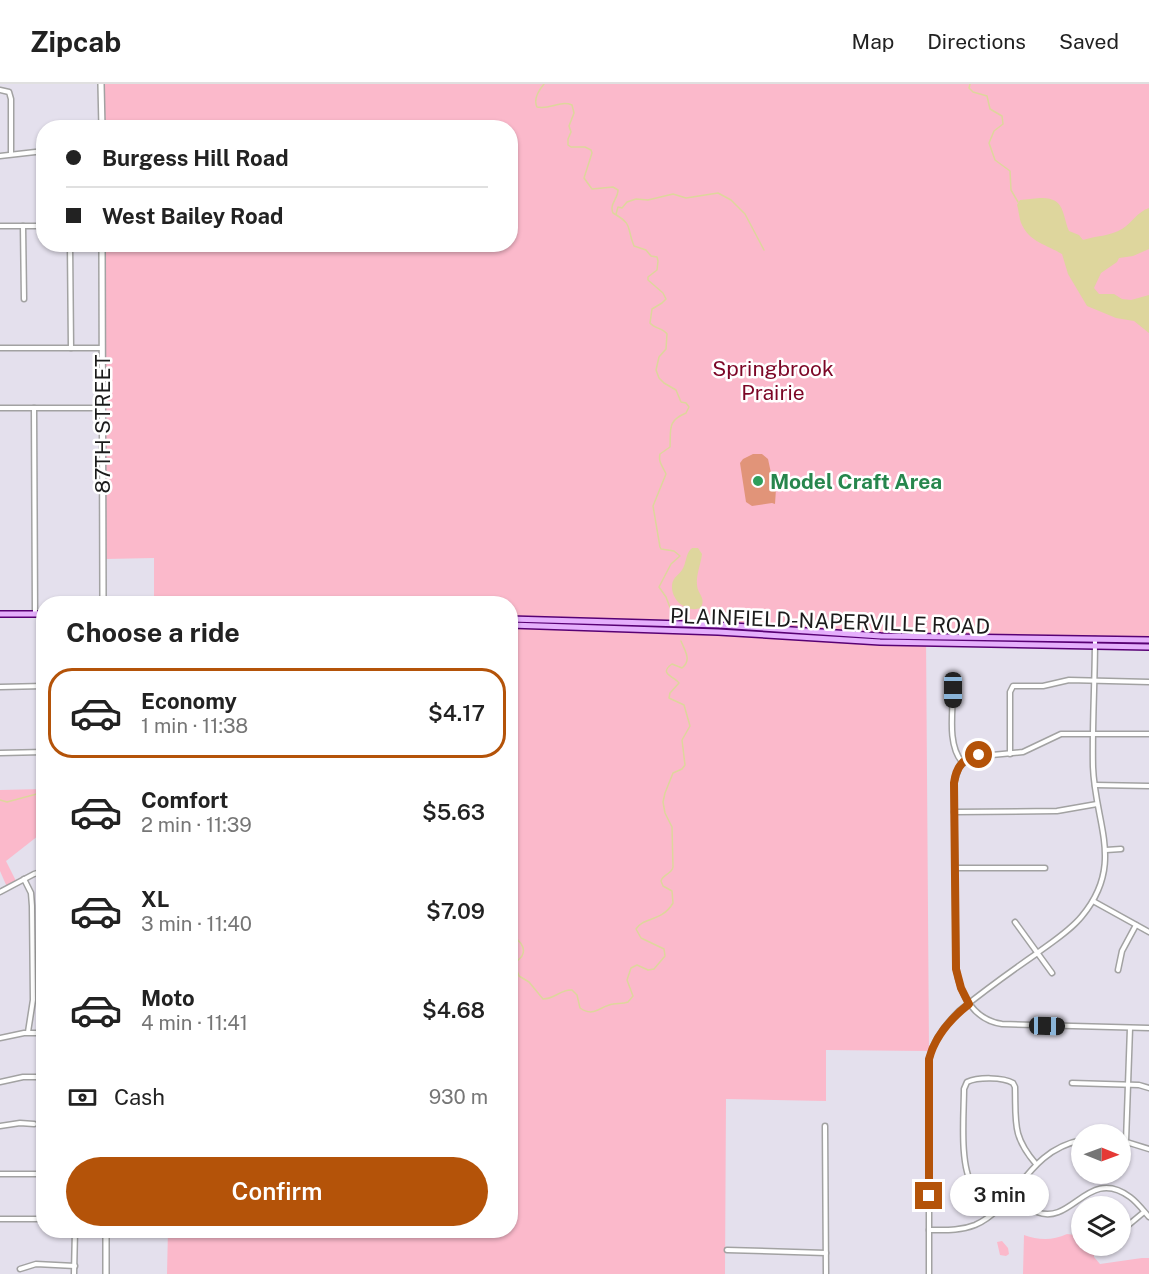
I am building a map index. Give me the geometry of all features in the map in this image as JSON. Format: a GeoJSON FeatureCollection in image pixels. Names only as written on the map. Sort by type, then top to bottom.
{"type":"FeatureCollection","features":[{"type":"Feature","properties":{"kind":"main road"},"geometry":{"type":"LineString","coordinates":[[0,614],[35,614]]}},
{"type":"Feature","properties":{"kind":"main road","name":"PLAINFIELD-NAPERVILLE ROAD"},"geometry":{"type":"LineString","coordinates":[[518,619],[719,625],[880,636],[1149,647]]}},
{"type":"Feature","properties":{"kind":"main road","name":"PLAINFIELD-NAPERVILLE ROAD"},"geometry":{"type":"LineString","coordinates":[[518,625],[718,632],[873,642],[1095,643],[1149,640]]}},
{"type":"Feature","properties":{"kind":"street"},"geometry":{"type":"LineString","coordinates":[[101,84],[102,120]]}},
{"type":"Feature","properties":{"kind":"street"},"geometry":{"type":"LineString","coordinates":[[0,90],[9,92],[11,99],[11,154]]}},
{"type":"Feature","properties":{"kind":"street"},"geometry":{"type":"LineString","coordinates":[[0,156],[36,152]]}},
{"type":"Feature","properties":{"kind":"street"},"geometry":{"type":"LineString","coordinates":[[0,226],[36,226]]}},
{"type":"Feature","properties":{"kind":"street"},"geometry":{"type":"LineString","coordinates":[[23,226],[24,298]]}},
{"type":"Feature","properties":{"kind":"street"},"geometry":{"type":"LineString","coordinates":[[70,252],[70,348]]}},
{"type":"Feature","properties":{"kind":"street","name":"87TH STREET"},"geometry":{"type":"LineString","coordinates":[[102,252],[103,596]]}},
{"type":"Feature","properties":{"kind":"street"},"geometry":{"type":"LineString","coordinates":[[0,348],[102,348]]}},
{"type":"Feature","properties":{"kind":"street"},"geometry":{"type":"LineString","coordinates":[[0,408],[102,408]]}},
{"type":"Feature","properties":{"kind":"street"},"geometry":{"type":"LineString","coordinates":[[34,408],[35,614]]}},
{"type":"Feature","properties":{"kind":"street"},"geometry":{"type":"LineString","coordinates":[[929,1274],[929,1059],[934,1044],[942,1030],[969,1004],[1075,924],[1093,901],[1103,877],[1105,834],[1097,804],[1093,733],[1095,643]]}},
{"type":"Feature","properties":{"kind":"street"},"geometry":{"type":"LineString","coordinates":[[1010,754],[1011,687],[1043,686],[1062,681],[1149,682]]}},
{"type":"Feature","properties":{"kind":"street"},"geometry":{"type":"LineString","coordinates":[[0,687],[36,686]]}},
{"type":"Feature","properties":{"kind":"street"},"geometry":{"type":"LineString","coordinates":[[953,690],[954,748],[962,762]]}},
{"type":"Feature","properties":{"kind":"street"},"geometry":{"type":"LineString","coordinates":[[1149,734],[1061,734],[1031,749],[1010,754],[976,755],[962,762],[954,777],[956,969],[961,988],[975,1012],[985,1019],[1002,1024],[1149,1028]]}},
{"type":"Feature","properties":{"kind":"street"},"geometry":{"type":"LineString","coordinates":[[0,753],[36,752]]}},
{"type":"Feature","properties":{"kind":"street"},"geometry":{"type":"LineString","coordinates":[[1095,785],[1149,786]]}},
{"type":"Feature","properties":{"kind":"street"},"geometry":{"type":"LineString","coordinates":[[954,812],[1058,811],[1097,804]]}},
{"type":"Feature","properties":{"kind":"street"},"geometry":{"type":"LineString","coordinates":[[1106,850],[1121,849]]}},
{"type":"Feature","properties":{"kind":"street"},"geometry":{"type":"LineString","coordinates":[[955,868],[1045,868]]}},
{"type":"Feature","properties":{"kind":"street"},"geometry":{"type":"LineString","coordinates":[[0,892],[36,874]]}},
{"type":"Feature","properties":{"kind":"street"},"geometry":{"type":"LineString","coordinates":[[24,879],[31,893],[32,906],[33,1000],[28,1032]]}},
{"type":"Feature","properties":{"kind":"street"},"geometry":{"type":"LineString","coordinates":[[1093,901],[1149,932]]}},
{"type":"Feature","properties":{"kind":"street"},"geometry":{"type":"LineString","coordinates":[[1015,922],[1052,973]]}},
{"type":"Feature","properties":{"kind":"street"},"geometry":{"type":"LineString","coordinates":[[1118,970],[1122,951],[1136,925]]}},
{"type":"Feature","properties":{"kind":"street"},"geometry":{"type":"LineString","coordinates":[[1124,1124],[1130,1028]]}},
{"type":"Feature","properties":{"kind":"street"},"geometry":{"type":"LineString","coordinates":[[0,1038],[36,1032]]}},
{"type":"Feature","properties":{"kind":"street"},"geometry":{"type":"LineString","coordinates":[[0,1082],[36,1077]]}},
{"type":"Feature","properties":{"kind":"street"},"geometry":{"type":"LineString","coordinates":[[997,1208],[973,1185],[965,1167],[964,1089],[968,1081],[972,1079],[1004,1080],[1013,1083],[1017,1136],[1036,1164]]}},
{"type":"Feature","properties":{"kind":"street"},"geometry":{"type":"LineString","coordinates":[[1072,1083],[1128,1084],[1149,1088]]}},
{"type":"Feature","properties":{"kind":"street"},"geometry":{"type":"LineString","coordinates":[[0,1126],[34,1124]]}},
{"type":"Feature","properties":{"kind":"street"},"geometry":{"type":"LineString","coordinates":[[825,1126],[826,1274]]}},
{"type":"Feature","properties":{"kind":"street"},"geometry":{"type":"LineString","coordinates":[[1131,1143],[1149,1149]]}},
{"type":"Feature","properties":{"kind":"street"},"geometry":{"type":"LineString","coordinates":[[929,1230],[954,1230],[968,1227],[987,1218],[1036,1164],[1054,1150],[1071,1144]]}},
{"type":"Feature","properties":{"kind":"street"},"geometry":{"type":"LineString","coordinates":[[0,1174],[36,1174]]}},
{"type":"Feature","properties":{"kind":"street"},"geometry":{"type":"LineString","coordinates":[[1011,1193],[1032,1210],[1050,1214],[1063,1211],[1087,1193],[1110,1189],[1127,1195],[1149,1217]]}},
{"type":"Feature","properties":{"kind":"street"},"geometry":{"type":"LineString","coordinates":[[1131,1223],[1144,1212]]}},
{"type":"Feature","properties":{"kind":"street"},"geometry":{"type":"LineString","coordinates":[[0,1219],[36,1219]]}},
{"type":"Feature","properties":{"kind":"street"},"geometry":{"type":"LineString","coordinates":[[74,1274],[75,1238]]}},
{"type":"Feature","properties":{"kind":"street"},"geometry":{"type":"LineString","coordinates":[[106,1238],[106,1274]]}},
{"type":"Feature","properties":{"kind":"street"},"geometry":{"type":"LineString","coordinates":[[727,1250],[826,1253]]}},
{"type":"Feature","properties":{"kind":"street"},"geometry":{"type":"LineString","coordinates":[[20,1269],[36,1264],[75,1266]]}},
{"type":"Feature","properties":{"kind":"shaded area"},"geometry":{"type":"Polygon","coordinates":[[[1040,198],[1054,200],[1061,208],[1069,231],[1079,235],[1083,240],[1118,231],[1149,208],[1149,249],[1133,256],[1119,258],[1101,273],[1094,288],[1099,294],[1114,294],[1122,299],[1131,300],[1149,295],[1149,333],[1134,321],[1116,318],[1087,306],[1068,274],[1062,254],[1034,239],[1025,231],[1017,205],[1020,200],[1040,198]]]}},
{"type":"Feature","properties":{"kind":"shaded area","name":"Model Craft Area"},"geometry":{"type":"Polygon","coordinates":[[[753,454],[762,454],[768,459],[776,489],[775,504],[752,506],[746,502],[740,463],[753,454]]]}},
{"type":"Feature","properties":{"kind":"shaded area"},"geometry":{"type":"Polygon","coordinates":[[[692,548],[698,548],[702,554],[697,581],[702,604],[701,608],[696,609],[685,607],[677,601],[672,591],[675,578],[682,570],[692,548]]]}},
{"type":"Feature","properties":{"kind":"shaded area"},"geometry":{"type":"Polygon","coordinates":[[[889,638],[1087,641],[1087,644],[889,640],[889,638]]]}},
{"type":"Feature","properties":{"kind":"green space","name":"Springbrook Prairie"},"geometry":{"type":"Polygon","coordinates":[[[102,84],[1149,84],[1149,638],[926,635],[929,1051],[826,1050],[826,1101],[726,1099],[725,1274],[167,1274],[168,1238],[518,1238],[518,596],[154,596],[154,558],[105,559],[102,252],[518,252],[518,120],[102,120],[102,84]]]}},
{"type":"Feature","properties":{"kind":"green space"},"geometry":{"type":"Polygon","coordinates":[[[36,789],[36,837],[6,861],[16,881],[7,887],[0,871],[0,790],[36,789]]]}},
{"type":"Feature","properties":{"kind":"green space"},"geometry":{"type":"Polygon","coordinates":[[[1071,1234],[1071,1256],[1094,1256],[1100,1264],[1149,1258],[1149,1274],[1023,1274],[1024,1235],[1045,1239],[1071,1234]]]}},
{"type":"Feature","properties":{"kind":"green space"},"geometry":{"type":"Polygon","coordinates":[[[1002,1241],[1008,1248],[1009,1254],[1006,1256],[1000,1255],[997,1242],[1002,1241]]]}},
{"type":"Feature","properties":{"kind":"waterway"},"geometry":{"type":"LineString","coordinates":[[544,84],[536,98],[537,107],[572,105],[574,113],[569,126],[571,132],[568,145],[585,147],[592,153],[584,178],[592,189],[613,187],[618,190],[612,207],[613,213],[627,224],[634,246],[646,250],[651,256],[657,257],[658,261],[657,270],[648,277],[648,280],[663,293],[666,299],[652,309],[650,323],[667,334],[666,349],[659,357],[656,370],[659,378],[676,390],[681,402],[686,403],[689,407],[686,413],[676,419],[671,426],[670,447],[660,454],[660,462],[666,474],[653,506],[661,549],[674,551],[680,556],[671,564],[659,587],[671,610],[675,613]]}},
{"type":"Feature","properties":{"kind":"waterway"},"geometry":{"type":"LineString","coordinates":[[970,84],[969,88],[973,92],[987,96],[990,109],[1002,116],[1003,124],[994,131],[989,143],[995,160],[1010,171],[1011,190],[1018,202]]}},
{"type":"Feature","properties":{"kind":"waterway"},"geometry":{"type":"LineString","coordinates":[[616,214],[618,207],[622,208],[627,202],[636,199],[648,200],[673,194],[686,198],[718,193],[731,200],[745,214],[764,250]]}},
{"type":"Feature","properties":{"kind":"waterway"},"geometry":{"type":"LineString","coordinates":[[518,973],[529,982],[543,999],[572,990],[577,995],[580,1008],[593,1012],[608,1005],[628,1002],[633,996],[627,980],[631,968],[637,965],[648,970],[654,969],[665,956],[664,949],[641,938],[636,929],[639,925],[664,913],[673,903],[672,891],[663,886],[661,881],[673,867],[672,827],[665,813],[663,802],[673,773],[685,765],[682,740],[690,726],[684,705],[669,698],[670,693],[679,683],[668,675],[666,670],[672,664],[682,668],[687,662],[687,655],[681,641]]}},
{"type":"Feature","properties":{"kind":"waterway"},"geometry":{"type":"LineString","coordinates":[[0,800],[7,802],[36,794]]}},
{"type":"Feature","properties":{"kind":"waterway"},"geometry":{"type":"LineString","coordinates":[[518,940],[523,946],[522,956],[518,960]]}},
{"type":"Feature","properties":{"kind":"place","name":"Model Craft Area"},"geometry":{"type":"Point","coordinates":[758,481]}},
{"type":"Feature","properties":{"kind":"route"},"geometry":{"type":"LineString","coordinates":[[929,1196],[929,1059],[942,1030],[959,1011],[969,1004],[961,988],[956,969],[954,783],[956,772],[962,762],[979,755]]}}]}
